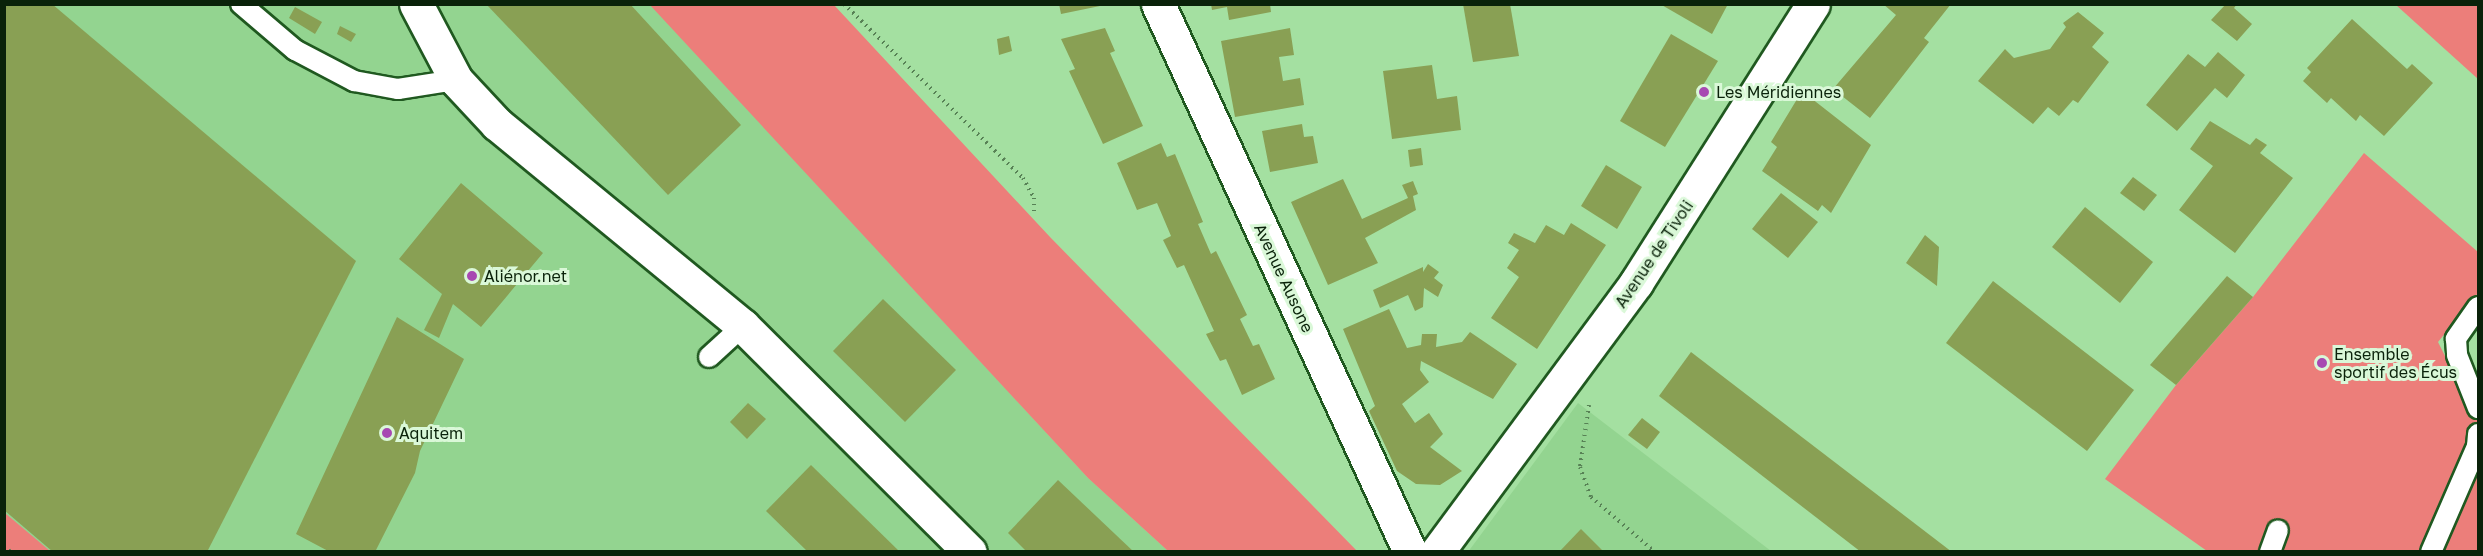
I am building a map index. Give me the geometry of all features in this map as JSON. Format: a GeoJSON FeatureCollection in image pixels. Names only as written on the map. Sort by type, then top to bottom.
{"type":"FeatureCollection","features":[{"type":"Feature","properties":{"kind":"street"},"geometry":{"type":"LineString","coordinates":[[416,4],[456,80],[497,124],[743,326],[970,552]]}},
{"type":"Feature","properties":{"kind":"street","name":"Avenue Ausone"},"geometry":{"type":"LineString","coordinates":[[1158,4],[1412,552]]}},
{"type":"Feature","properties":{"kind":"street","name":"Avenue de Tivoli"},"geometry":{"type":"LineString","coordinates":[[1437,552],[1482,495],[1663,243],[1813,4]]}},
{"type":"Feature","properties":{"kind":"street","name":"Avenue de Tivoli"},"geometry":{"type":"LineString","coordinates":[[1412,552],[1482,495]]}},
{"type":"Feature","properties":{"kind":"lane"},"geometry":{"type":"LineString","coordinates":[[241,4],[295,50],[354,81],[398,89],[456,80]]}},
{"type":"Feature","properties":{"kind":"lane"},"geometry":{"type":"LineString","coordinates":[[2478,307],[2456,339],[2457,355],[2478,408]]}},
{"type":"Feature","properties":{"kind":"lane"},"geometry":{"type":"LineString","coordinates":[[709,357],[743,326]]}},
{"type":"Feature","properties":{"kind":"lane"},"geometry":{"type":"LineString","coordinates":[[2431,552],[2471,477],[2478,434]]}},
{"type":"Feature","properties":{"kind":"lane"},"geometry":{"type":"LineString","coordinates":[[2270,552],[2278,530]]}},
{"type":"Feature","properties":{"kind":"path"},"geometry":{"type":"LineString","coordinates":[[844,4],[1023,178],[1034,198],[1034,214]]}},
{"type":"Feature","properties":{"kind":"path"},"geometry":{"type":"LineString","coordinates":[[1587,351],[1589,411],[1580,467],[1591,498],[1655,552]]}},
{"type":"Feature","properties":{"kind":"path"},"geometry":{"type":"LineString","coordinates":[[4,546],[10,552]]}},
{"type":"Feature","properties":{"kind":"shaded area"},"geometry":{"type":"Polygon","coordinates":[[[650,4],[1088,478],[1168,551],[50,552],[5,513],[5,5],[650,4]]]}},
{"type":"Feature","properties":{"kind":"shaded area"},"geometry":{"type":"Polygon","coordinates":[[[650,5],[834,5],[1050,237],[1357,551],[1168,551],[1088,478],[650,5]]]}},
{"type":"Feature","properties":{"kind":"shaded area"},"geometry":{"type":"Polygon","coordinates":[[[2396,5],[2478,5],[2478,79],[2396,5]]]}},
{"type":"Feature","properties":{"kind":"shaded area","name":"Ensemble sportif des Écus"},"geometry":{"type":"Polygon","coordinates":[[[2364,153],[2478,252],[2478,293],[2438,342],[2474,414],[2478,414],[2478,551],[2207,551],[2105,479],[2176,385],[2253,297],[2364,153]]]}},
{"type":"Feature","properties":{"kind":"shaded area"},"geometry":{"type":"Polygon","coordinates":[[[1578,403],[1771,551],[1468,552],[1578,403]]]}},
{"type":"Feature","properties":{"kind":"shaded area"},"geometry":{"type":"Polygon","coordinates":[[[5,513],[50,551],[5,551],[5,513]]]}},
{"type":"Feature","properties":{"kind":"building"},"geometry":{"type":"Polygon","coordinates":[[[4,4],[52,4],[356,261],[207,552],[53,552],[4,510],[4,4]]]}},
{"type":"Feature","properties":{"kind":"building"},"geometry":{"type":"Polygon","coordinates":[[[486,4],[630,4],[741,125],[668,195],[486,4]]]}},
{"type":"Feature","properties":{"kind":"building"},"geometry":{"type":"Polygon","coordinates":[[[1059,4],[1100,4],[1100,6],[1061,14],[1059,4]]]}},
{"type":"Feature","properties":{"kind":"building"},"geometry":{"type":"Polygon","coordinates":[[[1211,4],[1270,4],[1271,12],[1229,20],[1227,7],[1212,10],[1211,4]]]}},
{"type":"Feature","properties":{"kind":"building"},"geometry":{"type":"Polygon","coordinates":[[[1463,4],[1510,4],[1519,56],[1473,62],[1463,4]]]}},
{"type":"Feature","properties":{"kind":"building"},"geometry":{"type":"Polygon","coordinates":[[[1660,4],[1728,4],[1712,34],[1660,4]]]}},
{"type":"Feature","properties":{"kind":"building"},"geometry":{"type":"Polygon","coordinates":[[[1883,4],[1951,4],[1924,38],[1929,42],[1870,118],[1833,89],[1896,15],[1883,4]]]}},
{"type":"Feature","properties":{"kind":"building"},"geometry":{"type":"Polygon","coordinates":[[[2226,4],[2237,4],[2234,8],[2252,24],[2237,41],[2211,20],[2226,4]]]}},
{"type":"Feature","properties":{"kind":"building"},"geometry":{"type":"Polygon","coordinates":[[[295,7],[322,22],[315,34],[289,18],[295,7]]]}},
{"type":"Feature","properties":{"kind":"building"},"geometry":{"type":"Polygon","coordinates":[[[2078,12],[2104,33],[2092,47],[2109,62],[2078,103],[2073,100],[2059,116],[2048,107],[2033,124],[1978,81],[2005,49],[2014,58],[2050,49],[2066,27],[2063,23],[2078,12]]]}},
{"type":"Feature","properties":{"kind":"building"},"geometry":{"type":"Polygon","coordinates":[[[2352,19],[2407,69],[2412,64],[2433,83],[2384,136],[2360,115],[2356,121],[2331,98],[2327,103],[2303,81],[2311,72],[2307,68],[2352,19]]]}},
{"type":"Feature","properties":{"kind":"building"},"geometry":{"type":"Polygon","coordinates":[[[340,26],[356,34],[351,42],[337,34],[340,26]]]}},
{"type":"Feature","properties":{"kind":"building"},"geometry":{"type":"Polygon","coordinates":[[[1105,28],[1115,51],[1110,53],[1143,126],[1103,144],[1069,71],[1075,69],[1061,39],[1105,28]]]}},
{"type":"Feature","properties":{"kind":"building"},"geometry":{"type":"Polygon","coordinates":[[[1290,28],[1294,55],[1279,57],[1283,81],[1300,78],[1304,105],[1235,117],[1221,41],[1290,28]]]}},
{"type":"Feature","properties":{"kind":"building"},"geometry":{"type":"Polygon","coordinates":[[[1671,34],[1718,61],[1665,147],[1620,121],[1671,34]]]}},
{"type":"Feature","properties":{"kind":"building"},"geometry":{"type":"Polygon","coordinates":[[[1009,36],[1012,51],[999,55],[997,39],[1009,36]]]}},
{"type":"Feature","properties":{"kind":"building"},"geometry":{"type":"Polygon","coordinates":[[[2218,52],[2245,75],[2227,98],[2215,88],[2177,131],[2146,105],[2188,54],[2205,67],[2218,52]]]}},
{"type":"Feature","properties":{"kind":"building"},"geometry":{"type":"Polygon","coordinates":[[[1432,65],[1437,99],[1457,96],[1461,130],[1392,139],[1383,71],[1432,65]]]}},
{"type":"Feature","properties":{"kind":"building"},"geometry":{"type":"Polygon","coordinates":[[[1802,91],[1871,145],[1831,213],[1822,205],[1818,211],[1762,171],[1777,147],[1771,142],[1802,91]]]}},
{"type":"Feature","properties":{"kind":"building"},"geometry":{"type":"Polygon","coordinates":[[[2210,121],[2250,145],[2256,138],[2267,145],[2260,153],[2293,178],[2235,253],[2179,210],[2213,166],[2190,149],[2210,121]]]}},
{"type":"Feature","properties":{"kind":"building"},"geometry":{"type":"Polygon","coordinates":[[[1302,124],[1304,137],[1313,136],[1318,163],[1270,172],[1262,131],[1302,124]]]}},
{"type":"Feature","properties":{"kind":"building"},"geometry":{"type":"Polygon","coordinates":[[[1161,143],[1167,157],[1175,154],[1203,222],[1198,224],[1211,254],[1216,251],[1247,315],[1240,319],[1253,346],[1259,344],[1275,379],[1242,395],[1226,359],[1220,361],[1206,334],[1214,331],[1184,265],[1177,268],[1163,240],[1171,236],[1157,203],[1137,210],[1117,163],[1161,143]]]}},
{"type":"Feature","properties":{"kind":"building"},"geometry":{"type":"Polygon","coordinates":[[[1421,148],[1423,165],[1410,167],[1408,150],[1421,148]]]}},
{"type":"Feature","properties":{"kind":"building"},"geometry":{"type":"Polygon","coordinates":[[[1606,165],[1642,187],[1617,229],[1581,206],[1606,165]]]}},
{"type":"Feature","properties":{"kind":"building"},"geometry":{"type":"Polygon","coordinates":[[[2133,177],[2157,195],[2144,211],[2120,193],[2133,177]]]}},
{"type":"Feature","properties":{"kind":"building"},"geometry":{"type":"Polygon","coordinates":[[[1343,179],[1362,219],[1408,198],[1402,185],[1413,181],[1418,194],[1413,196],[1416,210],[1365,238],[1378,263],[1328,285],[1291,202],[1343,179]]]}},
{"type":"Feature","properties":{"kind":"building","name":"Aliénor.net"},"geometry":{"type":"Polygon","coordinates":[[[461,183],[543,253],[481,327],[453,304],[439,338],[424,330],[442,294],[399,259],[461,183]]]}},
{"type":"Feature","properties":{"kind":"building"},"geometry":{"type":"Polygon","coordinates":[[[1781,193],[1818,222],[1788,258],[1752,229],[1781,193]]]}},
{"type":"Feature","properties":{"kind":"building"},"geometry":{"type":"Polygon","coordinates":[[[2085,207],[2153,262],[2120,303],[2052,247],[2085,207]]]}},
{"type":"Feature","properties":{"kind":"building"},"geometry":{"type":"Polygon","coordinates":[[[1571,223],[1606,245],[1537,349],[1491,318],[1519,277],[1507,268],[1519,250],[1508,243],[1514,233],[1535,243],[1546,225],[1564,235],[1571,223]]]}},
{"type":"Feature","properties":{"kind":"building"},"geometry":{"type":"Polygon","coordinates":[[[1925,235],[1939,247],[1937,286],[1906,263],[1925,235]]]}},
{"type":"Feature","properties":{"kind":"building"},"geometry":{"type":"Polygon","coordinates":[[[1428,264],[1439,272],[1434,278],[1443,285],[1438,297],[1424,288],[1423,307],[1415,311],[1408,295],[1380,308],[1373,290],[1423,267],[1423,272],[1428,264]]]}},
{"type":"Feature","properties":{"kind":"building"},"geometry":{"type":"Polygon","coordinates":[[[2227,276],[2253,297],[2176,385],[2150,365],[2227,276]]]}},
{"type":"Feature","properties":{"kind":"building"},"geometry":{"type":"Polygon","coordinates":[[[1993,281],[2134,390],[2087,451],[1946,343],[1993,281]]]}},
{"type":"Feature","properties":{"kind":"building"},"geometry":{"type":"Polygon","coordinates":[[[883,299],[956,370],[905,422],[833,351],[883,299]]]}},
{"type":"Feature","properties":{"kind":"building"},"geometry":{"type":"Polygon","coordinates":[[[1389,309],[1407,348],[1421,345],[1422,334],[1437,334],[1436,347],[1462,342],[1470,332],[1517,364],[1493,399],[1421,361],[1420,370],[1429,382],[1402,404],[1415,423],[1429,413],[1443,434],[1430,447],[1462,471],[1440,485],[1416,484],[1397,471],[1369,411],[1375,406],[1343,329],[1389,309]]]}},
{"type":"Feature","properties":{"kind":"building","name":"Aquitem"},"geometry":{"type":"Polygon","coordinates":[[[397,317],[464,359],[420,451],[415,473],[375,552],[330,552],[296,534],[397,317]]]}},
{"type":"Feature","properties":{"kind":"building"},"geometry":{"type":"Polygon","coordinates":[[[1691,352],[1952,552],[1861,552],[1659,396],[1691,352]]]}},
{"type":"Feature","properties":{"kind":"building"},"geometry":{"type":"Polygon","coordinates":[[[748,403],[766,419],[747,439],[730,422],[748,403]]]}},
{"type":"Feature","properties":{"kind":"building"},"geometry":{"type":"Polygon","coordinates":[[[1642,418],[1660,432],[1647,449],[1628,435],[1642,418]]]}},
{"type":"Feature","properties":{"kind":"building"},"geometry":{"type":"Polygon","coordinates":[[[811,465],[900,552],[808,552],[766,511],[811,465]]]}},
{"type":"Feature","properties":{"kind":"building"},"geometry":{"type":"Polygon","coordinates":[[[1058,480],[1134,552],[1027,552],[1008,533],[1058,480]]]}},
{"type":"Feature","properties":{"kind":"building"},"geometry":{"type":"Polygon","coordinates":[[[1581,529],[1604,552],[1559,552],[1581,529]]]}},
{"type":"Feature","properties":{"kind":"place","name":"Les Méridiennes"},"geometry":{"type":"Point","coordinates":[1704,92]}},
{"type":"Feature","properties":{"kind":"place","name":"Aliénor.net"},"geometry":{"type":"Point","coordinates":[472,276]}},
{"type":"Feature","properties":{"kind":"place","name":"Ensemble sportif des Écus"},"geometry":{"type":"Point","coordinates":[2322,363]}},
{"type":"Feature","properties":{"kind":"place","name":"Aquitem"},"geometry":{"type":"Point","coordinates":[387,433]}}]}
